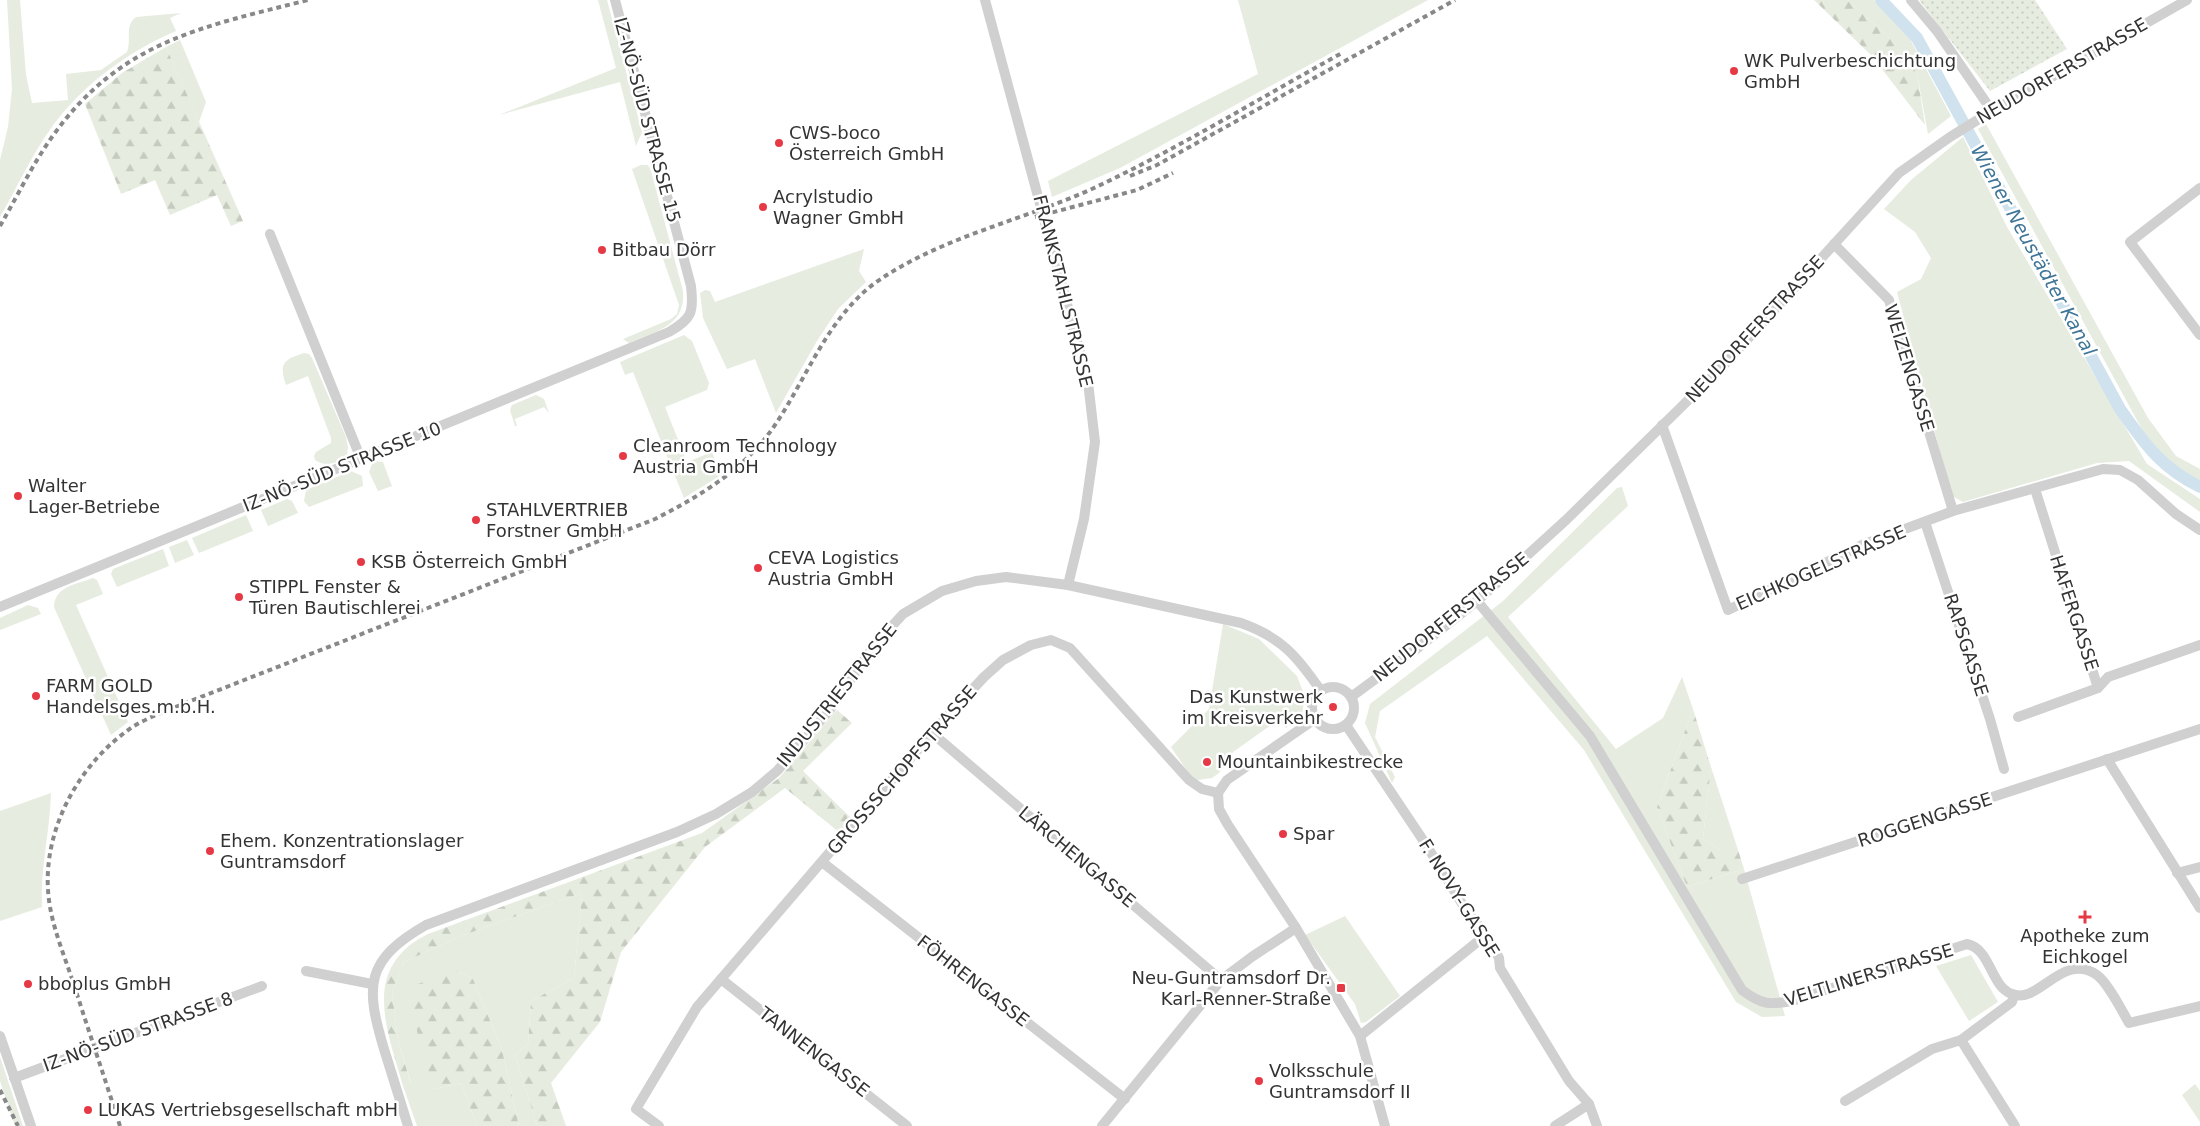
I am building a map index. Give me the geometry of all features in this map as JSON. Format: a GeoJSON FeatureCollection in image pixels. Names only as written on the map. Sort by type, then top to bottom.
{"type":"FeatureCollection","features":[{"type":"Feature","properties":{"kind":"street","name":"IZ-NÖ-SÜD STRASSE 15"},"geometry":{"type":"LineString","coordinates":[[616,0],[691,286],[693,304],[690,316],[682,324]]}},
{"type":"Feature","properties":{"kind":"street","name":"FRANKSTAHLSTRASSE"},"geometry":{"type":"LineString","coordinates":[[985,0],[1088,382],[1095,442],[1084,519],[1068,585]]}},
{"type":"Feature","properties":{"kind":"street"},"geometry":{"type":"LineString","coordinates":[[1911,0],[1937,31],[1989,113]]}},
{"type":"Feature","properties":{"kind":"street","name":"NEUDORFERSTRASSE"},"geometry":{"type":"LineString","coordinates":[[1351,698],[1476,601],[1566,520],[1723,366],[1899,173],[1950,137],[1989,113],[2187,0]]}},
{"type":"Feature","properties":{"kind":"street"},"geometry":{"type":"LineString","coordinates":[[2200,188],[2130,242],[2200,335]]}},
{"type":"Feature","properties":{"kind":"street"},"geometry":{"type":"LineString","coordinates":[[270,234],[361,459]]}},
{"type":"Feature","properties":{"kind":"street","name":"WEIZENGASSE"},"geometry":{"type":"LineString","coordinates":[[1834,244],[1889,300],[1953,511]]}},
{"type":"Feature","properties":{"kind":"street","name":"IZ-NÖ-SÜD STRASSE 10"},"geometry":{"type":"LineString","coordinates":[[0,607],[669,332],[682,324]]}},
{"type":"Feature","properties":{"kind":"street","name":"EICHKOGELSTRASSE"},"geometry":{"type":"LineString","coordinates":[[1662,425],[1728,610],[1862,545],[1953,511],[2103,469],[2120,470],[2138,480],[2176,514],[2200,530]]}},
{"type":"Feature","properties":{"kind":"street","name":"HAFERGASSE"},"geometry":{"type":"LineString","coordinates":[[2035,489],[2098,688]]}},
{"type":"Feature","properties":{"kind":"street","name":"RAPSGASSE"},"geometry":{"type":"LineString","coordinates":[[1925,522],[1990,719],[2004,769]]}},
{"type":"Feature","properties":{"kind":"street","name":"INDUSTRIESTRASSE"},"geometry":{"type":"LineString","coordinates":[[408,1126],[372,1011],[372,984],[382,961],[401,940],[426,926],[677,832],[716,814],[752,792],[777,771],[816,726],[873,647],[898,619],[942,591],[976,581],[1006,577],[1068,585],[1241,623],[1264,631],[1285,646],[1304,667],[1321,691]]}},
{"type":"Feature","properties":{"kind":"street","name":"VELTLINERSTRASSE"},"geometry":{"type":"LineString","coordinates":[[1476,601],[1590,736],[1742,990],[1758,1002],[1775,1004],[1792,1001],[1968,944],[1977,947],[2002,988],[2014,995]]}},
{"type":"Feature","properties":{"kind":"street","name":"GROSSSCHOPFSTRASSE"},"geometry":{"type":"LineString","coordinates":[[659,1126],[636,1109],[697,1007],[932,734],[1003,660],[1031,645],[1051,640],[1070,648],[1189,780],[1202,789],[1218,793]]}},
{"type":"Feature","properties":{"kind":"street","name":"HAFERGASSE"},"geometry":{"type":"LineString","coordinates":[[2098,688],[2108,676],[2200,645]]}},
{"type":"Feature","properties":{"kind":"street"},"geometry":{"type":"LineString","coordinates":[[1338,688],[1351,698],[1353,711],[1346,725],[1338,729],[1329,729],[1321,726],[1315,719],[1312,704],[1321,691],[1338,688]]}},
{"type":"Feature","properties":{"kind":"street"},"geometry":{"type":"LineString","coordinates":[[2018,717],[2098,688]]}},
{"type":"Feature","properties":{"kind":"street"},"geometry":{"type":"LineString","coordinates":[[1315,719],[1227,780],[1218,793],[1219,809],[1296,928],[1360,1036],[1385,1126]]}},
{"type":"Feature","properties":{"kind":"street","name":"F. NOVY-GASSE"},"geometry":{"type":"LineString","coordinates":[[1346,725],[1427,846],[1464,907],[1486,935],[1499,958],[1500,968],[1564,1073],[1590,1104],[1597,1126]]}},
{"type":"Feature","properties":{"kind":"street","name":"ROGGENGASSE"},"geometry":{"type":"LineString","coordinates":[[1742,879],[2200,729]]}},
{"type":"Feature","properties":{"kind":"street","name":"LÄRCHENGASSE"},"geometry":{"type":"LineString","coordinates":[[932,734],[1221,980]]}},
{"type":"Feature","properties":{"kind":"street"},"geometry":{"type":"LineString","coordinates":[[2107,759],[2177,874],[2200,908]]}},
{"type":"Feature","properties":{"kind":"street","name":"FÖHRENGASSE"},"geometry":{"type":"LineString","coordinates":[[822,862],[1125,1099]]}},
{"type":"Feature","properties":{"kind":"street"},"geometry":{"type":"LineString","coordinates":[[2177,874],[2200,868]]}},
{"type":"Feature","properties":{"kind":"street"},"geometry":{"type":"LineString","coordinates":[[1102,1126],[1221,980],[1296,928]]}},
{"type":"Feature","properties":{"kind":"street"},"geometry":{"type":"LineString","coordinates":[[1360,1036],[1486,935]]}},
{"type":"Feature","properties":{"kind":"street"},"geometry":{"type":"LineString","coordinates":[[1846,1101],[1932,1049],[1961,1040],[2012,1002],[2014,995],[2025,995],[2073,968],[2085,970],[2098,976],[2129,1023],[2200,1006]]}},
{"type":"Feature","properties":{"kind":"street"},"geometry":{"type":"LineString","coordinates":[[306,971],[372,984]]}},
{"type":"Feature","properties":{"kind":"street","name":"TANNENGASSE"},"geometry":{"type":"LineString","coordinates":[[720,979],[908,1126]]}},
{"type":"Feature","properties":{"kind":"street","name":"IZ-NÖ-SÜD STRASSE 8"},"geometry":{"type":"LineString","coordinates":[[14,1078],[262,986]]}},
{"type":"Feature","properties":{"kind":"street"},"geometry":{"type":"LineString","coordinates":[[0,1036],[31,1126]]}},
{"type":"Feature","properties":{"kind":"street"},"geometry":{"type":"LineString","coordinates":[[1961,1040],[2015,1126]]}},
{"type":"Feature","properties":{"kind":"street"},"geometry":{"type":"LineString","coordinates":[[1555,1126],[1590,1104]]}},
{"type":"Feature","properties":{"kind":"green space"},"geometry":{"type":"Polygon","coordinates":[[[7,0],[20,0],[26,75],[32,103],[68,100],[66,74],[101,70],[127,52],[130,24],[136,17],[181,13],[170,18],[176,31],[125,58],[94,82],[66,109],[39,146],[0,217],[0,160],[8,127],[12,89],[7,0]]]}},
{"type":"Feature","properties":{"kind":"green space"},"geometry":{"type":"Polygon","coordinates":[[[598,0],[607,0],[642,132],[636,146],[620,82],[499,115],[616,68],[598,0]]]}},
{"type":"Feature","properties":{"kind":"green space"},"geometry":{"type":"Polygon","coordinates":[[[1238,0],[1428,0],[1120,168],[1052,197],[1048,181],[1258,74],[1238,0]]]}},
{"type":"Feature","properties":{"kind":"green space"},"geometry":{"type":"Polygon","coordinates":[[[1814,0],[1847,0],[1889,37],[1917,73],[1925,125],[1872,56],[1814,0]]]}},
{"type":"Feature","properties":{"kind":"green space"},"geometry":{"type":"Polygon","coordinates":[[[1847,0],[1874,0],[1910,39],[1951,116],[1928,134],[1917,73],[1889,37],[1847,0]]]}},
{"type":"Feature","properties":{"kind":"green space"},"geometry":{"type":"Polygon","coordinates":[[[1919,0],[2035,0],[2067,49],[1990,91],[1919,0]]]}},
{"type":"Feature","properties":{"kind":"green space"},"geometry":{"type":"Polygon","coordinates":[[[180,40],[206,102],[199,122],[166,47],[180,40]]]}},
{"type":"Feature","properties":{"kind":"green space"},"geometry":{"type":"Polygon","coordinates":[[[166,47],[243,221],[231,226],[217,195],[170,215],[155,180],[121,194],[85,104],[122,73],[166,47]]]}},
{"type":"Feature","properties":{"kind":"green space"},"geometry":{"type":"Polygon","coordinates":[[[1986,124],[2148,418],[2176,456],[2200,469],[2200,481],[2179,469],[2150,444],[1978,129],[1986,124]]]}},
{"type":"Feature","properties":{"kind":"green space"},"geometry":{"type":"Polygon","coordinates":[[[1963,137],[2007,227],[2147,464],[2200,499],[2200,512],[2129,461],[2097,463],[1963,502],[1952,496],[1897,292],[1921,279],[1931,258],[1915,232],[1884,209],[1911,180],[1963,137]]]}},
{"type":"Feature","properties":{"kind":"green space"},"geometry":{"type":"Polygon","coordinates":[[[641,165],[648,165],[651,171],[683,291],[683,303],[680,312],[667,326],[629,343],[623,339],[671,319],[677,314],[679,305],[632,169],[641,165]]]}},
{"type":"Feature","properties":{"kind":"green space"},"geometry":{"type":"Polygon","coordinates":[[[864,249],[859,271],[866,282],[838,309],[817,341],[776,413],[755,359],[727,369],[703,318],[700,293],[705,290],[710,291],[715,302],[864,249]]]}},
{"type":"Feature","properties":{"kind":"green space"},"geometry":{"type":"Polygon","coordinates":[[[684,335],[692,341],[709,383],[707,390],[665,407],[687,462],[712,452],[721,475],[684,498],[633,372],[625,375],[620,362],[684,335]]]}},
{"type":"Feature","properties":{"kind":"green space"},"geometry":{"type":"Polygon","coordinates":[[[304,353],[309,354],[312,358],[346,437],[347,455],[340,460],[328,464],[315,460],[314,456],[316,452],[331,443],[331,438],[308,376],[286,385],[284,378],[284,363],[304,353]]]}},
{"type":"Feature","properties":{"kind":"green space"},"geometry":{"type":"Polygon","coordinates":[[[536,395],[544,399],[549,413],[544,407],[515,419],[517,426],[515,426],[510,410],[512,405],[536,395]]]}},
{"type":"Feature","properties":{"kind":"green space"},"geometry":{"type":"Polygon","coordinates":[[[376,461],[383,462],[392,486],[378,491],[369,472],[372,464],[376,461]]]}},
{"type":"Feature","properties":{"kind":"green space"},"geometry":{"type":"Polygon","coordinates":[[[351,471],[362,476],[363,486],[309,507],[304,501],[306,490],[351,471]]]}},
{"type":"Feature","properties":{"kind":"green space"},"geometry":{"type":"Polygon","coordinates":[[[1622,487],[1628,506],[1508,617],[1616,749],[1663,718],[1682,677],[1693,709],[1657,807],[1687,887],[1744,869],[1785,1016],[1762,1017],[1736,1002],[1584,750],[1487,636],[1380,711],[1375,737],[1395,777],[1392,783],[1365,723],[1370,704],[1503,601],[1617,488],[1622,487]]]}},
{"type":"Feature","properties":{"kind":"green space"},"geometry":{"type":"Polygon","coordinates":[[[287,499],[292,501],[298,513],[268,526],[261,510],[287,499]]]}},
{"type":"Feature","properties":{"kind":"green space"},"geometry":{"type":"Polygon","coordinates":[[[246,515],[253,531],[199,553],[192,538],[246,515]]]}},
{"type":"Feature","properties":{"kind":"green space"},"geometry":{"type":"Polygon","coordinates":[[[187,540],[194,555],[175,563],[169,547],[187,540]]]}},
{"type":"Feature","properties":{"kind":"green space"},"geometry":{"type":"Polygon","coordinates":[[[163,549],[169,566],[117,587],[111,574],[113,569],[163,549]]]}},
{"type":"Feature","properties":{"kind":"green space"},"geometry":{"type":"Polygon","coordinates":[[[93,578],[97,580],[103,594],[76,605],[128,722],[111,735],[54,607],[55,600],[62,591],[93,578]]]}},
{"type":"Feature","properties":{"kind":"green space"},"geometry":{"type":"Polygon","coordinates":[[[28,605],[38,608],[41,614],[0,630],[0,618],[28,605]]]}},
{"type":"Feature","properties":{"kind":"green space"},"geometry":{"type":"Polygon","coordinates":[[[1223,624],[1259,639],[1297,676],[1305,697],[1302,713],[1286,728],[1279,722],[1271,725],[1233,752],[1219,773],[1212,778],[1198,780],[1191,777],[1171,747],[1209,709],[1223,624]]]}},
{"type":"Feature","properties":{"kind":"green space"},"geometry":{"type":"Polygon","coordinates":[[[1693,709],[1711,767],[1703,838],[1720,850],[1738,850],[1744,869],[1687,887],[1657,807],[1693,709]]]}},
{"type":"Feature","properties":{"kind":"green space"},"geometry":{"type":"Polygon","coordinates":[[[837,710],[852,723],[803,771],[852,819],[840,833],[785,788],[705,847],[621,952],[600,1022],[551,1083],[566,1126],[537,1126],[515,1055],[528,1044],[531,1001],[574,978],[582,893],[461,936],[404,962],[392,993],[398,1040],[411,1084],[403,1086],[386,1022],[384,1001],[386,982],[393,964],[407,948],[428,934],[702,833],[779,778],[837,710]]]}},
{"type":"Feature","properties":{"kind":"green space"},"geometry":{"type":"Polygon","coordinates":[[[1711,767],[1738,850],[1720,850],[1703,838],[1711,767]]]}},
{"type":"Feature","properties":{"kind":"green space"},"geometry":{"type":"Polygon","coordinates":[[[51,793],[42,878],[42,907],[0,921],[0,811],[51,793]]]}},
{"type":"Feature","properties":{"kind":"green space"},"geometry":{"type":"Polygon","coordinates":[[[582,893],[574,978],[531,1001],[528,1044],[515,1055],[537,1126],[519,1126],[502,1050],[473,979],[453,969],[435,1089],[461,1083],[477,1126],[417,1126],[403,1086],[411,1083],[398,1040],[392,993],[404,962],[461,936],[582,893]]]}},
{"type":"Feature","properties":{"kind":"green space"},"geometry":{"type":"Polygon","coordinates":[[[1345,916],[1400,996],[1366,1022],[1361,1023],[1355,1004],[1305,935],[1345,916]]]}},
{"type":"Feature","properties":{"kind":"green space"},"geometry":{"type":"Polygon","coordinates":[[[1971,955],[1998,1002],[1969,1021],[1936,966],[1971,955]]]}},
{"type":"Feature","properties":{"kind":"green space"},"geometry":{"type":"Polygon","coordinates":[[[453,969],[473,979],[502,1050],[519,1126],[477,1126],[461,1083],[435,1089],[420,1047],[412,1003],[418,984],[453,969]]]}},
{"type":"Feature","properties":{"kind":"green space"},"geometry":{"type":"Polygon","coordinates":[[[0,1057],[23,1126],[15,1126],[0,1081],[0,1057]]]}},
{"type":"Feature","properties":{"kind":"green space"},"geometry":{"type":"Polygon","coordinates":[[[2195,1084],[2200,1091],[2200,1122],[2182,1095],[2195,1084]]]}},
{"type":"Feature","properties":{"kind":"waterway","name":"Wiener Neustädter Kanal"},"geometry":{"type":"LineString","coordinates":[[1881,0],[1917,38],[2120,409],[2154,454],[2174,471],[2200,487]]}},
{"type":"Feature","properties":{"kind":"railway"},"geometry":{"type":"LineString","coordinates":[[0,226],[52,137],[78,105],[106,79],[135,59],[166,43],[198,30],[308,0]]}},
{"type":"Feature","properties":{"kind":"railway"},"geometry":{"type":"LineString","coordinates":[[1130,176],[1157,165],[1455,0]]}},
{"type":"Feature","properties":{"kind":"railway"},"geometry":{"type":"LineString","coordinates":[[120,1126],[58,938],[48,890],[48,866],[52,842],[59,819],[82,776],[115,740],[134,726],[164,712],[655,519],[673,510],[722,479],[752,453],[777,422],[820,348],[844,313],[875,283],[900,267],[954,241],[1067,200],[1126,173],[1342,53]]}},
{"type":"Feature","properties":{"kind":"railway"},"geometry":{"type":"LineString","coordinates":[[1035,217],[1137,190],[1173,173]]}},
{"type":"Feature","properties":{"kind":"railway"},"geometry":{"type":"LineString","coordinates":[[0,1090],[18,1126]]}},
{"type":"Feature","properties":{"kind":"place","name":"WK Pulverbeschichtung GmbH"},"geometry":{"type":"Point","coordinates":[1734,71]}},
{"type":"Feature","properties":{"kind":"place","name":"CWS-boco Österreich GmbH"},"geometry":{"type":"Point","coordinates":[779,143]}},
{"type":"Feature","properties":{"kind":"place","name":"Acrylstudio Wagner GmbH"},"geometry":{"type":"Point","coordinates":[763,207]}},
{"type":"Feature","properties":{"kind":"place","name":"Bitbau Dörr"},"geometry":{"type":"Point","coordinates":[602,250]}},
{"type":"Feature","properties":{"kind":"place","name":"Cleanroom Technology Austria GmbH"},"geometry":{"type":"Point","coordinates":[623,456]}},
{"type":"Feature","properties":{"kind":"place","name":"Walter Lager-Betriebe"},"geometry":{"type":"Point","coordinates":[18,496]}},
{"type":"Feature","properties":{"kind":"place","name":"STAHLVERTRIEB Forstner GmbH"},"geometry":{"type":"Point","coordinates":[476,520]}},
{"type":"Feature","properties":{"kind":"place","name":"KSB Österreich GmbH"},"geometry":{"type":"Point","coordinates":[361,562]}},
{"type":"Feature","properties":{"kind":"place","name":"CEVA Logistics Austria GmbH"},"geometry":{"type":"Point","coordinates":[758,568]}},
{"type":"Feature","properties":{"kind":"place","name":"STIPPL Fenster & Türen Bautischlerei"},"geometry":{"type":"Point","coordinates":[239,597]}},
{"type":"Feature","properties":{"kind":"place","name":"FARM GOLD Handelsges.m.b.H."},"geometry":{"type":"Point","coordinates":[36,696]}},
{"type":"Feature","properties":{"kind":"place","name":"Das Kunstwerk im Kreisverkehr"},"geometry":{"type":"Point","coordinates":[1333,707]}},
{"type":"Feature","properties":{"kind":"place","name":"Mountainbikestrecke"},"geometry":{"type":"Point","coordinates":[1207,762]}},
{"type":"Feature","properties":{"kind":"place","name":"Spar"},"geometry":{"type":"Point","coordinates":[1283,834]}},
{"type":"Feature","properties":{"kind":"place","name":"Ehem. Konzentrationslager Guntramsdorf"},"geometry":{"type":"Point","coordinates":[210,851]}},
{"type":"Feature","properties":{"kind":"place","name":"Apotheke zum Eichkogel"},"geometry":{"type":"Point","coordinates":[2085,917]}},
{"type":"Feature","properties":{"kind":"place","name":"bboplus GmbH"},"geometry":{"type":"Point","coordinates":[28,984]}},
{"type":"Feature","properties":{"kind":"place","name":"Neu-Guntramsdorf Dr. Karl-Renner-Straße"},"geometry":{"type":"Point","coordinates":[1341,988]}},
{"type":"Feature","properties":{"kind":"place","name":"Volksschule Guntramsdorf II"},"geometry":{"type":"Point","coordinates":[1259,1081]}},
{"type":"Feature","properties":{"kind":"place","name":"LUKAS Vertriebsgesellschaft mbH"},"geometry":{"type":"Point","coordinates":[88,1110]}}]}
